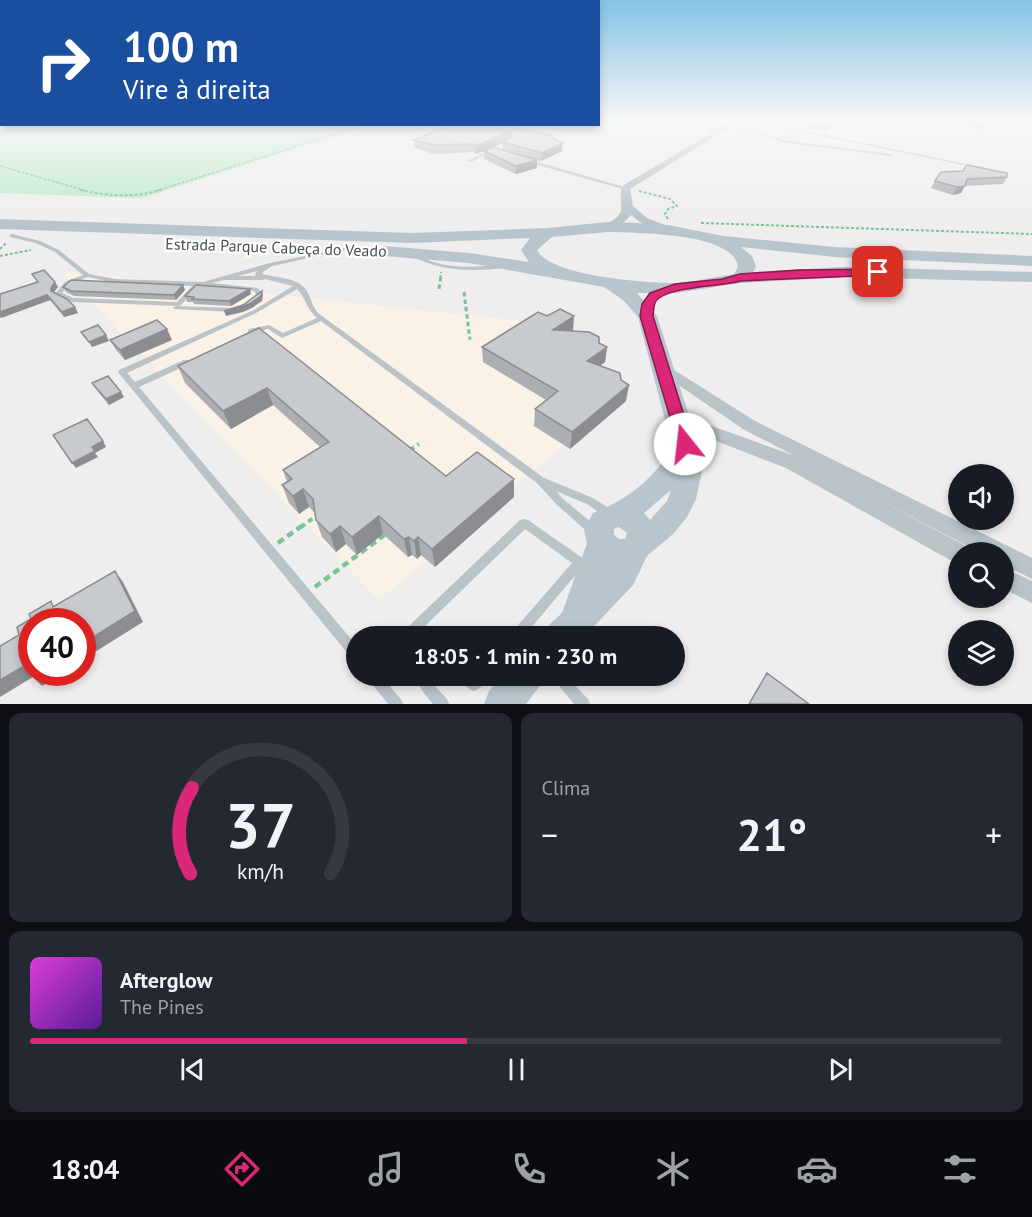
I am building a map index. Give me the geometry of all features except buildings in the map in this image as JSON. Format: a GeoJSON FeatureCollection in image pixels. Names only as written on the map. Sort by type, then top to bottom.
{"type":"FeatureCollection","features":[{"type":"Feature","properties":{"kind":"main road","name":"Estrada Parque Cabeça do Veado"},"geometry":{"type":"LineString","coordinates":[[0,224],[412,238],[548,233],[608,227],[671,225],[716,238]]}},
{"type":"Feature","properties":{"kind":"main road"},"geometry":{"type":"LineString","coordinates":[[548,233],[531,245],[528,250],[531,256],[550,271]]}},
{"type":"Feature","properties":{"kind":"main road","name":"Estrada Parque Cabeça do Veado"},"geometry":{"type":"LineString","coordinates":[[6,236],[409,253],[550,271],[601,283]]}},
{"type":"Feature","properties":{"kind":"main road"},"geometry":{"type":"LineString","coordinates":[[716,238],[834,252],[1032,261]]}},
{"type":"Feature","properties":{"kind":"main road"},"geometry":{"type":"LineString","coordinates":[[716,238],[740,253],[746,260],[747,267],[740,278]]}},
{"type":"Feature","properties":{"kind":"main road"},"geometry":{"type":"LineString","coordinates":[[601,283],[632,287],[675,288],[740,278],[845,272],[1032,277]]}},
{"type":"Feature","properties":{"kind":"main road"},"geometry":{"type":"LineString","coordinates":[[601,283],[631,297],[647,316],[689,462],[684,497],[665,525],[639,546],[621,553],[610,550],[602,534]]}},
{"type":"Feature","properties":{"kind":"main road"},"geometry":{"type":"LineString","coordinates":[[647,316],[650,300],[662,292],[675,288]]}},
{"type":"Feature","properties":{"kind":"main road"},"geometry":{"type":"LineString","coordinates":[[570,626],[602,534],[657,489],[670,475],[681,432]]}},
{"type":"Feature","properties":{"kind":"main road"},"geometry":{"type":"LineString","coordinates":[[571,626],[622,575],[639,546]]}},
{"type":"Feature","properties":{"kind":"main road"},"geometry":{"type":"LineString","coordinates":[[502,704],[518,686]]}},
{"type":"Feature","properties":{"kind":"street"},"geometry":{"type":"LineString","coordinates":[[671,225],[643,220],[629,208],[625,188],[679,156]]}},
{"type":"Feature","properties":{"kind":"street"},"geometry":{"type":"LineString","coordinates":[[608,227],[622,220],[629,208]]}},
{"type":"Feature","properties":{"kind":"street"},"geometry":{"type":"LineString","coordinates":[[663,368],[749,425],[979,542]]}},
{"type":"Feature","properties":{"kind":"street"},"geometry":{"type":"LineString","coordinates":[[681,432],[792,463],[948,548]]}},
{"type":"Feature","properties":{"kind":"street"},"geometry":{"type":"LineString","coordinates":[[1014,559],[1032,569]]}},
{"type":"Feature","properties":{"kind":"street"},"geometry":{"type":"LineString","coordinates":[[1014,583],[1032,593]]}},
{"type":"Feature","properties":{"kind":"lane"},"geometry":{"type":"LineString","coordinates":[[469,160],[479,156]]}},
{"type":"Feature","properties":{"kind":"lane"},"geometry":{"type":"LineString","coordinates":[[923,156],[983,168]]}},
{"type":"Feature","properties":{"kind":"lane"},"geometry":{"type":"LineString","coordinates":[[528,160],[625,188]]}},
{"type":"Feature","properties":{"kind":"lane"},"geometry":{"type":"LineString","coordinates":[[6,236],[38,242],[87,275],[115,281],[198,284],[252,289],[259,294],[248,306],[236,310],[176,308]]}},
{"type":"Feature","properties":{"kind":"lane"},"geometry":{"type":"LineString","coordinates":[[87,275],[68,283],[58,294],[72,300],[179,304],[198,284],[343,249]]}},
{"type":"Feature","properties":{"kind":"lane"},"geometry":{"type":"LineString","coordinates":[[270,265],[259,273],[260,277],[297,286],[304,291],[311,310],[540,480],[559,501],[602,534]]}},
{"type":"Feature","properties":{"kind":"lane"},"geometry":{"type":"LineString","coordinates":[[224,278],[267,278]]}},
{"type":"Feature","properties":{"kind":"lane"},"geometry":{"type":"LineString","coordinates":[[297,286],[256,311],[122,372],[346,643]]}},
{"type":"Feature","properties":{"kind":"lane"},"geometry":{"type":"LineString","coordinates":[[248,333],[266,327],[282,336],[322,318]]}},
{"type":"Feature","properties":{"kind":"lane"},"geometry":{"type":"LineString","coordinates":[[134,386],[199,357]]}},
{"type":"Feature","properties":{"kind":"lane"},"geometry":{"type":"LineString","coordinates":[[540,480],[590,501],[602,534]]}},
{"type":"Feature","properties":{"kind":"lane"},"geometry":{"type":"LineString","coordinates":[[417,626],[524,523],[602,534]]}},
{"type":"Feature","properties":{"kind":"lane"},"geometry":{"type":"LineString","coordinates":[[524,626],[602,534]]}},
{"type":"Feature","properties":{"kind":"lane"},"geometry":{"type":"LineString","coordinates":[[381,686],[396,704]]}},
{"type":"Feature","properties":{"kind":"lane"},"geometry":{"type":"LineString","coordinates":[[427,686],[442,704]]}},
{"type":"Feature","properties":{"kind":"lane"},"geometry":{"type":"LineString","coordinates":[[567,686],[583,704]]}},
{"type":"Feature","properties":{"kind":"path"},"geometry":{"type":"LineString","coordinates":[[0,166],[90,193],[119,196],[145,195],[267,156]]}},
{"type":"Feature","properties":{"kind":"path"},"geometry":{"type":"LineString","coordinates":[[625,188],[655,194],[670,200],[677,207],[668,209],[665,214],[671,225]]}},
{"type":"Feature","properties":{"kind":"path"},"geometry":{"type":"LineString","coordinates":[[698,223],[1032,234]]}},
{"type":"Feature","properties":{"kind":"path"},"geometry":{"type":"LineString","coordinates":[[0,256],[48,247]]}},
{"type":"Feature","properties":{"kind":"path"},"geometry":{"type":"LineString","coordinates":[[439,289],[442,264]]}},
{"type":"Feature","properties":{"kind":"path"},"geometry":{"type":"LineString","coordinates":[[464,292],[470,340]]}},
{"type":"Feature","properties":{"kind":"path"},"geometry":{"type":"LineString","coordinates":[[409,451],[419,444]]}},
{"type":"Feature","properties":{"kind":"path"},"geometry":{"type":"LineString","coordinates":[[268,549],[325,510]]}},
{"type":"Feature","properties":{"kind":"path"},"geometry":{"type":"LineString","coordinates":[[306,594],[388,532]]}},
{"type":"Feature","properties":{"kind":"shaded area"},"geometry":{"type":"Polygon","coordinates":[[[61,271],[528,322],[584,374],[622,396],[379,600],[61,271]]]}},
{"type":"Feature","properties":{"kind":"green space"},"geometry":{"type":"Polygon","coordinates":[[[0,156],[274,156],[142,198],[0,193],[0,156]]]}},
{"type":"Feature","properties":{"kind":"route"},"geometry":{"type":"LineString","coordinates":[[685,444],[647,316],[648,304],[654,296],[675,288],[740,278],[799,273],[878,272]]}}]}
